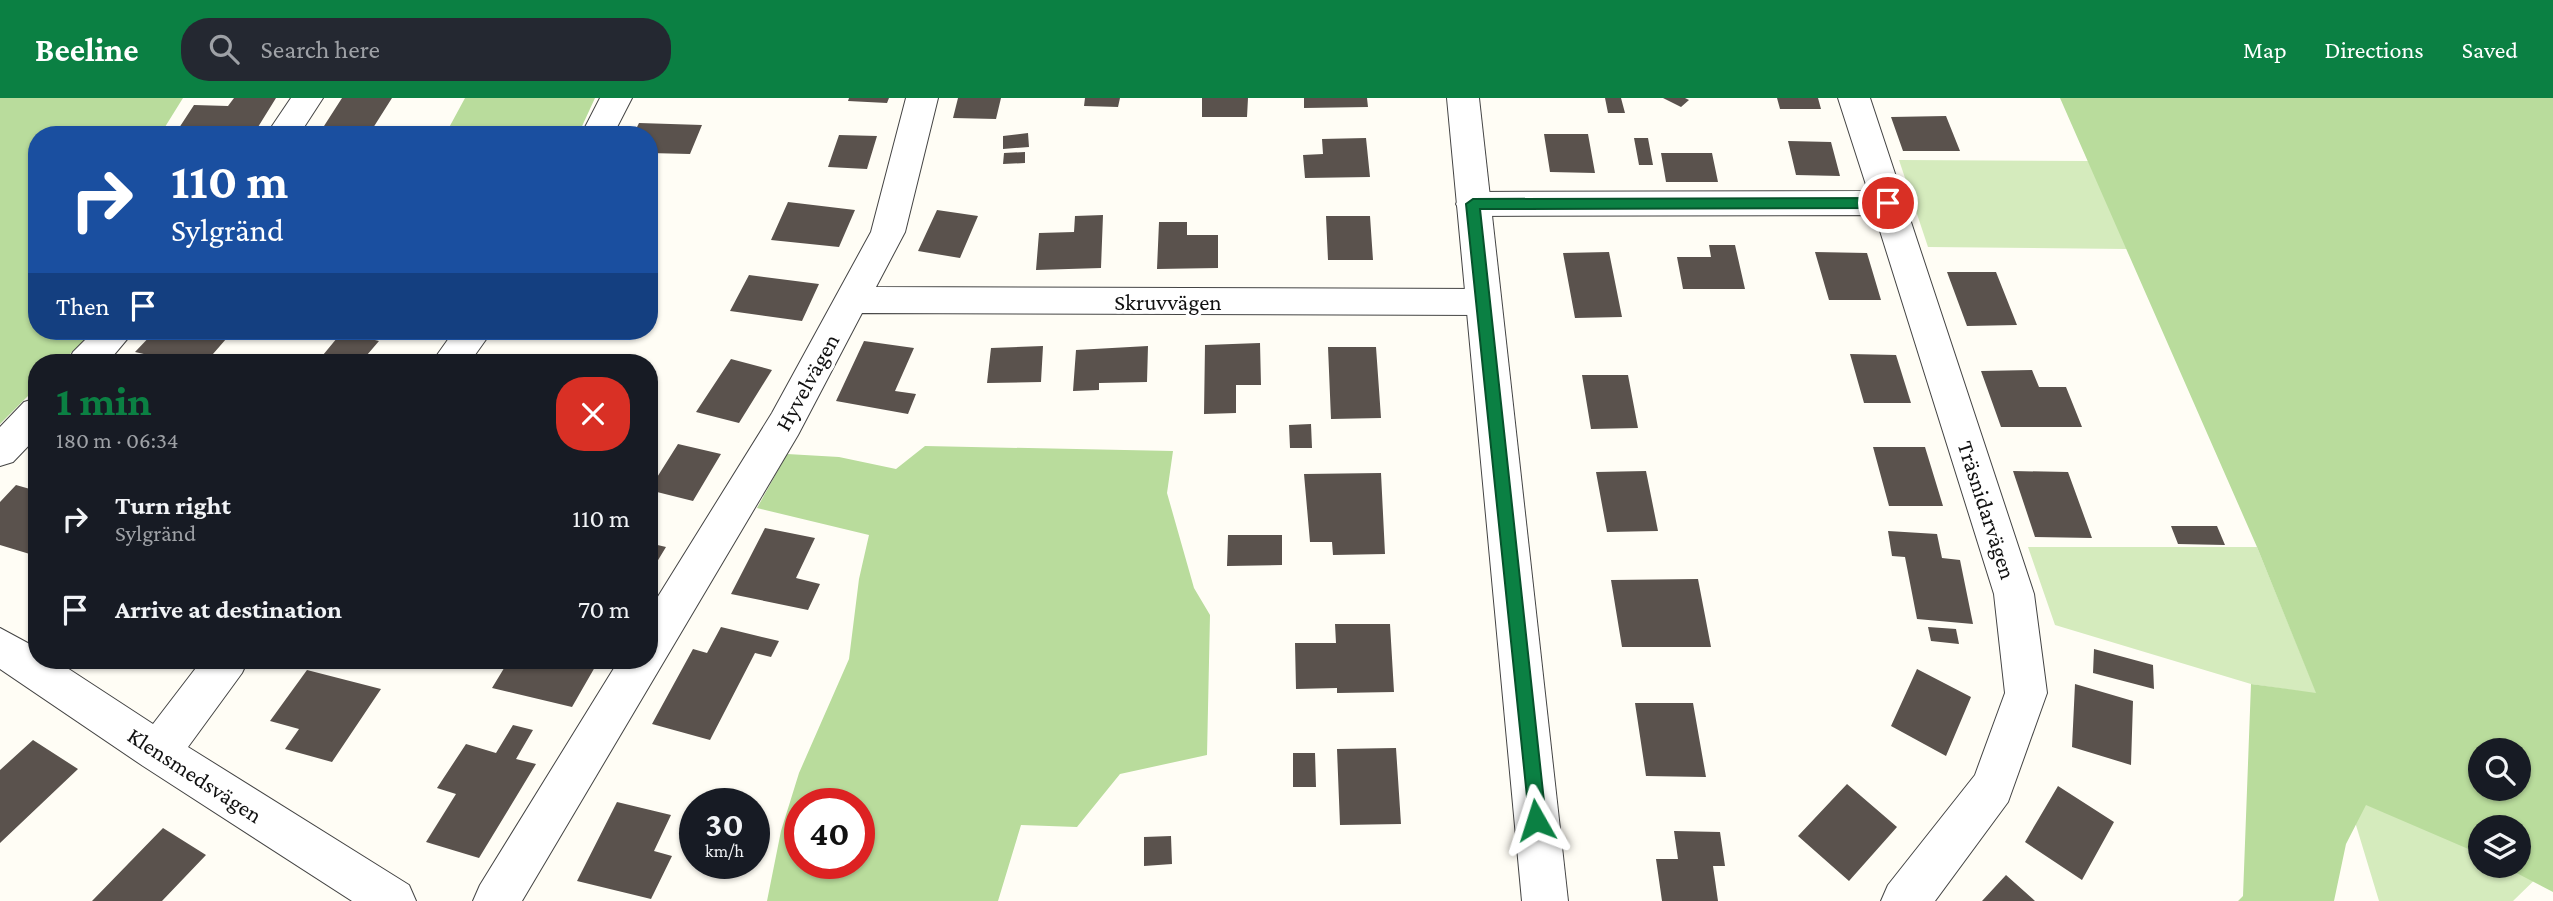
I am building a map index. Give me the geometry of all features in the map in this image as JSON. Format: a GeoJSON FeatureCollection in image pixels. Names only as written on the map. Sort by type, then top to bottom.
{"type":"FeatureCollection","features":[{"type":"Feature","properties":{"kind":"street"},"geometry":{"type":"LineString","coordinates":[[288,126],[307,98]]}},
{"type":"Feature","properties":{"kind":"street"},"geometry":{"type":"LineString","coordinates":[[602,126],[616,98]]}},
{"type":"Feature","properties":{"kind":"street","name":"Hyvelvägen"},"geometry":{"type":"LineString","coordinates":[[658,633],[785,424],[888,232],[922,98]]}},
{"type":"Feature","properties":{"kind":"street"},"geometry":{"type":"LineString","coordinates":[[1463,98],[1545,901]]}},
{"type":"Feature","properties":{"kind":"street","name":"Träsnidarvägen"},"geometry":{"type":"LineString","coordinates":[[1854,98],[2014,594],[2026,693],[1993,787],[1914,892],[1904,901]]}},
{"type":"Feature","properties":{"kind":"street"},"geometry":{"type":"LineString","coordinates":[[1473,204],[1888,203]]}},
{"type":"Feature","properties":{"kind":"street","name":"Skruvvägen"},"geometry":{"type":"LineString","coordinates":[[851,300],[1484,302]]}},
{"type":"Feature","properties":{"kind":"street"},"geometry":{"type":"LineString","coordinates":[[94,354],[108,340]]}},
{"type":"Feature","properties":{"kind":"street"},"geometry":{"type":"LineString","coordinates":[[456,354],[467,340]]}},
{"type":"Feature","properties":{"kind":"street"},"geometry":{"type":"LineString","coordinates":[[0,451],[28,422]]}},
{"type":"Feature","properties":{"kind":"street","name":"Klensmedsvägen"},"geometry":{"type":"LineString","coordinates":[[0,646],[28,665]]}},
{"type":"Feature","properties":{"kind":"street","name":"Klensmedsvägen"},"geometry":{"type":"LineString","coordinates":[[34,669],[158,752],[393,901]]}},
{"type":"Feature","properties":{"kind":"street"},"geometry":{"type":"LineString","coordinates":[[158,752],[220,669]]}},
{"type":"Feature","properties":{"kind":"street"},"geometry":{"type":"LineString","coordinates":[[496,901],[637,669]]}},
{"type":"Feature","properties":{"kind":"green space"},"geometry":{"type":"Polygon","coordinates":[[[0,98],[183,98],[166,126],[28,126],[28,340],[84,340],[70,354],[28,354],[28,396],[0,424],[0,98]]]}},
{"type":"Feature","properties":{"kind":"green space"},"geometry":{"type":"Polygon","coordinates":[[[465,98],[595,98],[582,126],[450,126],[465,98]]]}},
{"type":"Feature","properties":{"kind":"green space"},"geometry":{"type":"Polygon","coordinates":[[[2060,98],[2553,98],[2553,892],[2526,878],[2531,878],[2531,815],[2468,815],[2468,849],[2366,805],[2346,844],[2334,901],[2238,901],[2243,896],[2251,684],[2316,693],[2257,547],[2060,98]]]}},
{"type":"Feature","properties":{"kind":"green space"},"geometry":{"type":"Polygon","coordinates":[[[1899,160],[2089,161],[2127,249],[1928,247],[1899,160]]]}},
{"type":"Feature","properties":{"kind":"green space"},"geometry":{"type":"Polygon","coordinates":[[[925,446],[1173,451],[1167,493],[1194,588],[1210,615],[1207,755],[1120,774],[1077,827],[1021,825],[998,901],[767,901],[784,821],[784,879],[875,879],[875,788],[794,788],[849,659],[859,579],[869,535],[757,508],[787,454],[839,457],[896,469],[925,446]]]}},
{"type":"Feature","properties":{"kind":"green space"},"geometry":{"type":"Polygon","coordinates":[[[2028,547],[2257,547],[2317,694],[2251,684],[2055,625],[2028,547]]]}},
{"type":"Feature","properties":{"kind":"green space"},"geometry":{"type":"Polygon","coordinates":[[[2322,713],[2468,783],[2468,801],[2492,801],[2506,815],[2468,815],[2468,878],[2531,878],[2531,840],[2553,862],[2513,901],[2379,901],[2322,713]]]}},
{"type":"Feature","properties":{"kind":"building"},"geometry":{"type":"Polygon","coordinates":[[[234,98],[276,98],[259,126],[180,126],[194,105],[228,106],[234,98]]]}},
{"type":"Feature","properties":{"kind":"building"},"geometry":{"type":"Polygon","coordinates":[[[342,98],[392,98],[374,126],[324,126],[342,98]]]}},
{"type":"Feature","properties":{"kind":"building"},"geometry":{"type":"Polygon","coordinates":[[[849,98],[889,98],[887,103],[848,101],[849,98]]]}},
{"type":"Feature","properties":{"kind":"building"},"geometry":{"type":"Polygon","coordinates":[[[958,98],[1001,98],[996,119],[953,118],[958,98]]]}},
{"type":"Feature","properties":{"kind":"building"},"geometry":{"type":"Polygon","coordinates":[[[1085,98],[1120,98],[1118,107],[1084,106],[1085,98]]]}},
{"type":"Feature","properties":{"kind":"building"},"geometry":{"type":"Polygon","coordinates":[[[1202,98],[1248,98],[1247,117],[1202,117],[1202,98]]]}},
{"type":"Feature","properties":{"kind":"building"},"geometry":{"type":"Polygon","coordinates":[[[1304,98],[1367,98],[1368,107],[1304,108],[1304,98]]]}},
{"type":"Feature","properties":{"kind":"building"},"geometry":{"type":"Polygon","coordinates":[[[1605,98],[1621,98],[1625,113],[1608,113],[1605,98]]]}},
{"type":"Feature","properties":{"kind":"building"},"geometry":{"type":"Polygon","coordinates":[[[1663,98],[1685,98],[1689,100],[1681,107],[1663,98]]]}},
{"type":"Feature","properties":{"kind":"building"},"geometry":{"type":"Polygon","coordinates":[[[1777,98],[1818,98],[1821,109],[1780,109],[1777,98]]]}},
{"type":"Feature","properties":{"kind":"building"},"geometry":{"type":"Polygon","coordinates":[[[1946,116],[1960,151],[1903,151],[1891,117],[1946,116]]]}},
{"type":"Feature","properties":{"kind":"building"},"geometry":{"type":"Polygon","coordinates":[[[639,123],[702,125],[690,154],[658,153],[658,126],[638,126],[639,123]]]}},
{"type":"Feature","properties":{"kind":"building"},"geometry":{"type":"Polygon","coordinates":[[[1028,133],[1029,147],[1003,149],[1003,136],[1028,133]]]}},
{"type":"Feature","properties":{"kind":"building"},"geometry":{"type":"Polygon","coordinates":[[[1544,134],[1588,134],[1595,173],[1550,172],[1544,134]]]}},
{"type":"Feature","properties":{"kind":"building"},"geometry":{"type":"Polygon","coordinates":[[[839,135],[877,136],[867,169],[828,167],[839,135]]]}},
{"type":"Feature","properties":{"kind":"building"},"geometry":{"type":"Polygon","coordinates":[[[1366,138],[1370,177],[1305,178],[1303,155],[1323,154],[1322,139],[1366,138]]]}},
{"type":"Feature","properties":{"kind":"building"},"geometry":{"type":"Polygon","coordinates":[[[1634,138],[1648,138],[1653,165],[1639,165],[1634,138]]]}},
{"type":"Feature","properties":{"kind":"building"},"geometry":{"type":"Polygon","coordinates":[[[1788,141],[1831,142],[1840,176],[1796,175],[1788,141]]]}},
{"type":"Feature","properties":{"kind":"building"},"geometry":{"type":"Polygon","coordinates":[[[1025,152],[1025,163],[1003,164],[1004,153],[1025,152]]]}},
{"type":"Feature","properties":{"kind":"building"},"geometry":{"type":"Polygon","coordinates":[[[1661,153],[1712,153],[1718,182],[1666,182],[1661,153]]]}},
{"type":"Feature","properties":{"kind":"building"},"geometry":{"type":"Polygon","coordinates":[[[788,202],[855,210],[839,247],[771,240],[788,202]]]}},
{"type":"Feature","properties":{"kind":"building"},"geometry":{"type":"Polygon","coordinates":[[[937,210],[978,216],[960,258],[918,251],[937,210]]]}},
{"type":"Feature","properties":{"kind":"building"},"geometry":{"type":"Polygon","coordinates":[[[1103,215],[1101,268],[1036,270],[1039,233],[1074,232],[1075,216],[1103,215]]]}},
{"type":"Feature","properties":{"kind":"building"},"geometry":{"type":"Polygon","coordinates":[[[1326,216],[1370,216],[1373,260],[1328,260],[1326,216]]]}},
{"type":"Feature","properties":{"kind":"building"},"geometry":{"type":"Polygon","coordinates":[[[1159,222],[1187,222],[1187,235],[1218,235],[1218,268],[1157,269],[1159,222]]]}},
{"type":"Feature","properties":{"kind":"building"},"geometry":{"type":"Polygon","coordinates":[[[1709,245],[1735,245],[1745,289],[1683,289],[1677,257],[1711,257],[1709,245]]]}},
{"type":"Feature","properties":{"kind":"building"},"geometry":{"type":"Polygon","coordinates":[[[1609,252],[1622,317],[1575,318],[1563,253],[1609,252]]]}},
{"type":"Feature","properties":{"kind":"building"},"geometry":{"type":"Polygon","coordinates":[[[1815,252],[1867,253],[1881,300],[1829,300],[1815,252]]]}},
{"type":"Feature","properties":{"kind":"building"},"geometry":{"type":"Polygon","coordinates":[[[1947,272],[1996,272],[2017,325],[1967,326],[1947,272]]]}},
{"type":"Feature","properties":{"kind":"building"},"geometry":{"type":"Polygon","coordinates":[[[749,275],[819,284],[802,321],[730,311],[749,275]]]}},
{"type":"Feature","properties":{"kind":"building"},"geometry":{"type":"Polygon","coordinates":[[[146,340],[225,340],[213,354],[135,352],[146,340]]]}},
{"type":"Feature","properties":{"kind":"building"},"geometry":{"type":"Polygon","coordinates":[[[335,340],[379,341],[368,354],[324,354],[335,340]]]}},
{"type":"Feature","properties":{"kind":"building"},"geometry":{"type":"Polygon","coordinates":[[[864,341],[914,348],[895,391],[916,394],[908,414],[836,401],[864,341]]]}},
{"type":"Feature","properties":{"kind":"building"},"geometry":{"type":"Polygon","coordinates":[[[1260,343],[1261,385],[1236,385],[1236,413],[1204,414],[1205,345],[1260,343]]]}},
{"type":"Feature","properties":{"kind":"building"},"geometry":{"type":"Polygon","coordinates":[[[1043,346],[1041,382],[987,383],[991,348],[1043,346]]]}},
{"type":"Feature","properties":{"kind":"building"},"geometry":{"type":"Polygon","coordinates":[[[1148,346],[1147,382],[1099,383],[1099,390],[1073,391],[1076,350],[1148,346]]]}},
{"type":"Feature","properties":{"kind":"building"},"geometry":{"type":"Polygon","coordinates":[[[1328,347],[1376,347],[1381,418],[1331,419],[1328,347]]]}},
{"type":"Feature","properties":{"kind":"building"},"geometry":{"type":"Polygon","coordinates":[[[1850,354],[1896,355],[1911,403],[1864,403],[1850,354]]]}},
{"type":"Feature","properties":{"kind":"building"},"geometry":{"type":"Polygon","coordinates":[[[731,359],[772,370],[739,423],[696,412],[731,359]]]}},
{"type":"Feature","properties":{"kind":"building"},"geometry":{"type":"Polygon","coordinates":[[[2032,370],[2039,387],[2066,387],[2082,427],[2001,427],[1981,371],[2032,370]]]}},
{"type":"Feature","properties":{"kind":"building"},"geometry":{"type":"Polygon","coordinates":[[[1582,375],[1628,375],[1638,428],[1591,429],[1582,375]]]}},
{"type":"Feature","properties":{"kind":"building"},"geometry":{"type":"Polygon","coordinates":[[[1311,424],[1312,448],[1290,448],[1289,425],[1311,424]]]}},
{"type":"Feature","properties":{"kind":"building"},"geometry":{"type":"Polygon","coordinates":[[[678,444],[721,454],[693,501],[658,492],[658,476],[678,444]]]}},
{"type":"Feature","properties":{"kind":"building"},"geometry":{"type":"Polygon","coordinates":[[[1873,447],[1925,447],[1943,506],[1889,506],[1873,447]]]}},
{"type":"Feature","properties":{"kind":"building"},"geometry":{"type":"Polygon","coordinates":[[[1646,471],[1658,531],[1607,532],[1596,472],[1646,471]]]}},
{"type":"Feature","properties":{"kind":"building"},"geometry":{"type":"Polygon","coordinates":[[[2013,471],[2068,472],[2092,538],[2035,537],[2013,471]]]}},
{"type":"Feature","properties":{"kind":"building"},"geometry":{"type":"Polygon","coordinates":[[[1381,473],[1385,554],[1333,555],[1332,542],[1310,542],[1304,474],[1381,473]]]}},
{"type":"Feature","properties":{"kind":"building"},"geometry":{"type":"Polygon","coordinates":[[[16,485],[28,488],[28,553],[0,545],[0,502],[16,485]]]}},
{"type":"Feature","properties":{"kind":"building"},"geometry":{"type":"Polygon","coordinates":[[[2171,526],[2217,526],[2225,545],[2178,544],[2171,526]]]}},
{"type":"Feature","properties":{"kind":"building"},"geometry":{"type":"Polygon","coordinates":[[[765,528],[815,538],[796,578],[820,584],[808,610],[731,594],[765,528]]]}},
{"type":"Feature","properties":{"kind":"building"},"geometry":{"type":"Polygon","coordinates":[[[1888,531],[1937,534],[1942,558],[1960,560],[1973,624],[1917,619],[1905,557],[1892,556],[1888,531]]]}},
{"type":"Feature","properties":{"kind":"building"},"geometry":{"type":"Polygon","coordinates":[[[1228,535],[1282,535],[1282,565],[1227,566],[1228,535]]]}},
{"type":"Feature","properties":{"kind":"building"},"geometry":{"type":"Polygon","coordinates":[[[658,545],[666,547],[658,560],[658,545]]]}},
{"type":"Feature","properties":{"kind":"building"},"geometry":{"type":"Polygon","coordinates":[[[1698,579],[1711,647],[1622,647],[1611,580],[1698,579]]]}},
{"type":"Feature","properties":{"kind":"building"},"geometry":{"type":"Polygon","coordinates":[[[1335,624],[1390,624],[1394,692],[1337,693],[1337,688],[1296,689],[1295,643],[1336,643],[1335,624]]]}},
{"type":"Feature","properties":{"kind":"building"},"geometry":{"type":"Polygon","coordinates":[[[721,627],[779,641],[771,657],[755,653],[710,740],[652,724],[693,649],[707,653],[721,627]]]}},
{"type":"Feature","properties":{"kind":"building"},"geometry":{"type":"Polygon","coordinates":[[[1928,627],[1956,629],[1959,644],[1931,641],[1928,627]]]}},
{"type":"Feature","properties":{"kind":"building"},"geometry":{"type":"Polygon","coordinates":[[[2094,649],[2153,665],[2154,689],[2093,673],[2094,649]]]}},
{"type":"Feature","properties":{"kind":"building"},"geometry":{"type":"Polygon","coordinates":[[[504,669],[594,669],[572,707],[492,688],[504,669]]]}},
{"type":"Feature","properties":{"kind":"building"},"geometry":{"type":"Polygon","coordinates":[[[1917,669],[1971,697],[1946,756],[1891,726],[1917,669]]]}},
{"type":"Feature","properties":{"kind":"building"},"geometry":{"type":"Polygon","coordinates":[[[307,670],[381,689],[332,762],[285,749],[299,729],[270,721],[307,670]]]}},
{"type":"Feature","properties":{"kind":"building"},"geometry":{"type":"Polygon","coordinates":[[[2075,684],[2133,701],[2131,765],[2072,747],[2075,684]]]}},
{"type":"Feature","properties":{"kind":"building"},"geometry":{"type":"Polygon","coordinates":[[[1635,703],[1693,703],[1706,777],[1646,776],[1635,703]]]}},
{"type":"Feature","properties":{"kind":"building"},"geometry":{"type":"Polygon","coordinates":[[[513,725],[533,730],[516,759],[536,764],[479,858],[426,842],[456,794],[437,788],[466,744],[496,753],[513,725]]]}},
{"type":"Feature","properties":{"kind":"building"},"geometry":{"type":"Polygon","coordinates":[[[33,740],[78,769],[0,843],[0,770],[33,740]]]}},
{"type":"Feature","properties":{"kind":"building"},"geometry":{"type":"Polygon","coordinates":[[[1396,748],[1401,824],[1340,825],[1337,749],[1396,748]]]}},
{"type":"Feature","properties":{"kind":"building"},"geometry":{"type":"Polygon","coordinates":[[[1293,753],[1315,753],[1316,787],[1293,787],[1293,753]]]}},
{"type":"Feature","properties":{"kind":"building"},"geometry":{"type":"Polygon","coordinates":[[[1847,784],[1897,827],[1849,881],[1798,836],[1847,784]]]}},
{"type":"Feature","properties":{"kind":"building"},"geometry":{"type":"Polygon","coordinates":[[[2058,786],[2114,822],[2082,880],[2025,842],[2058,786]]]}},
{"type":"Feature","properties":{"kind":"building"},"geometry":{"type":"Polygon","coordinates":[[[617,802],[671,815],[654,851],[672,856],[651,899],[577,881],[617,802]]]}},
{"type":"Feature","properties":{"kind":"building"},"geometry":{"type":"Polygon","coordinates":[[[163,828],[206,855],[162,901],[92,901],[163,828]]]}},
{"type":"Feature","properties":{"kind":"building"},"geometry":{"type":"Polygon","coordinates":[[[1674,831],[1720,832],[1725,866],[1713,866],[1718,901],[1662,901],[1656,859],[1678,859],[1674,831]]]}},
{"type":"Feature","properties":{"kind":"building"},"geometry":{"type":"Polygon","coordinates":[[[1171,836],[1172,864],[1144,866],[1144,837],[1171,836]]]}},
{"type":"Feature","properties":{"kind":"building"},"geometry":{"type":"Polygon","coordinates":[[[2006,875],[2035,901],[1982,901],[2006,875]]]}},
{"type":"Feature","properties":{"kind":"route"},"geometry":{"type":"LineString","coordinates":[[1536,820],[1473,204],[1888,203]]}}]}
